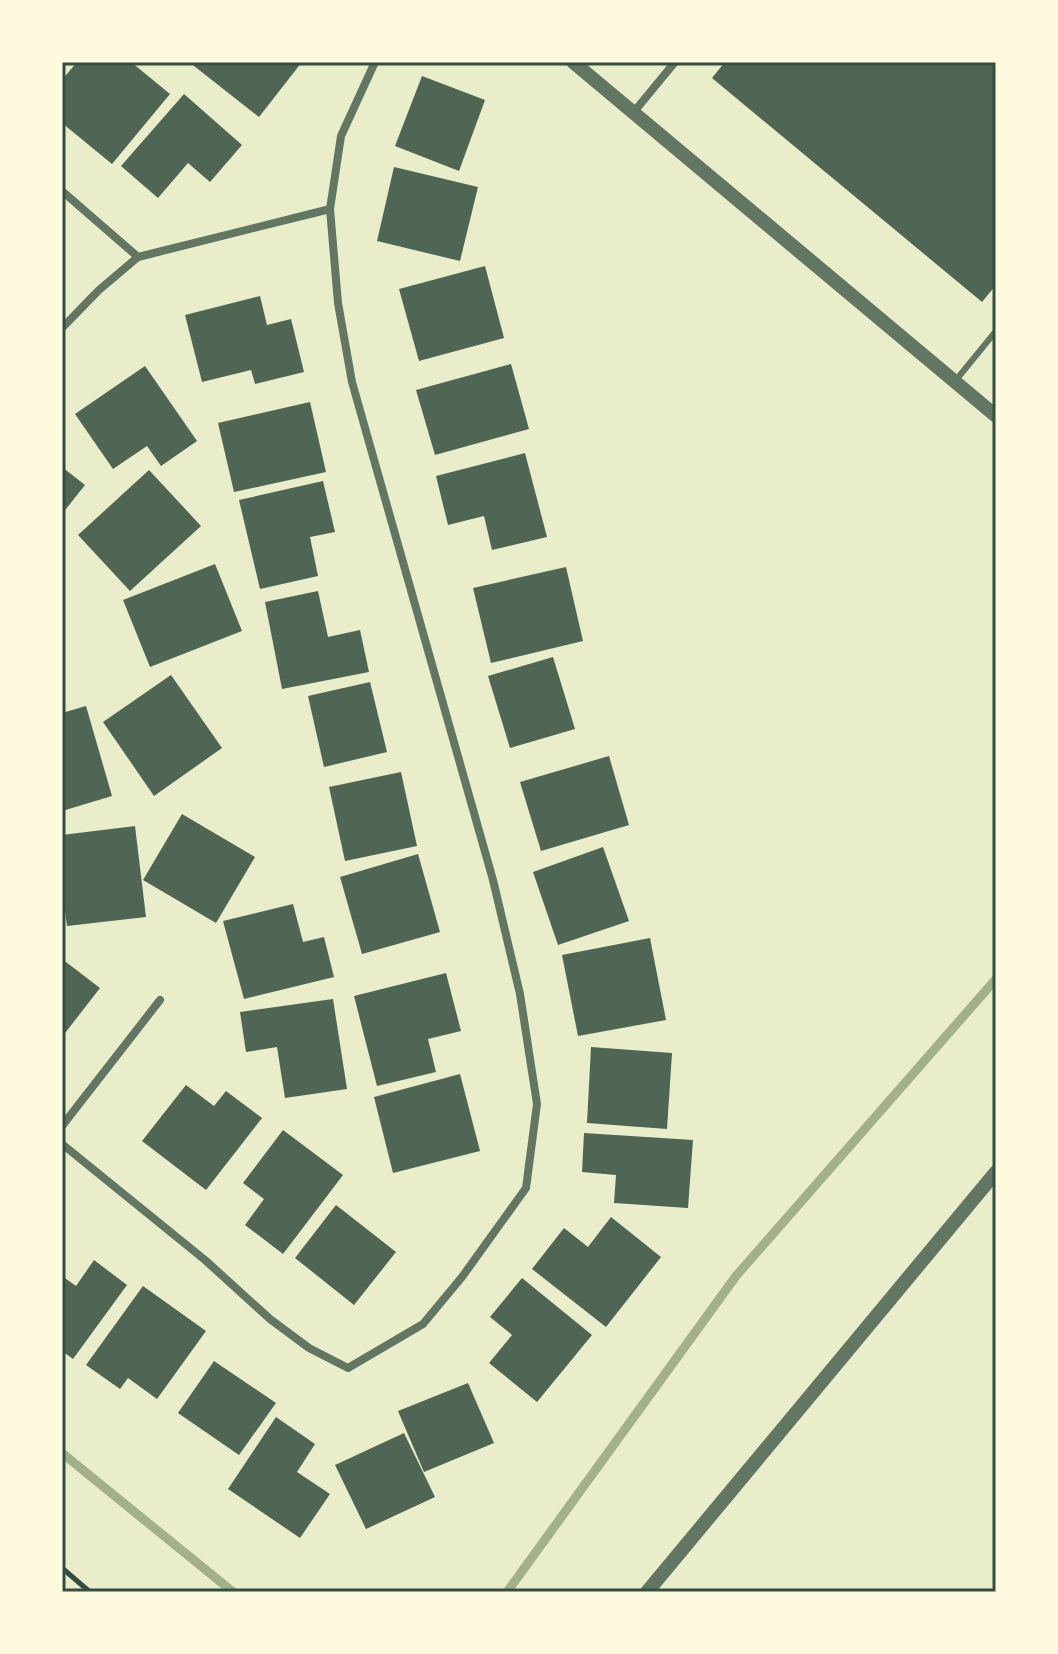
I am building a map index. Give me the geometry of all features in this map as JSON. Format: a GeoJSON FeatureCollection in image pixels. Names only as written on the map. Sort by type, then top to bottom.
{"type":"FeatureCollection","features":[{"type":"Feature","properties":{"kind":"street"},"geometry":{"type":"LineString","coordinates":[[62,1144],[205,1260],[270,1319],[309,1348],[348,1368],[423,1324],[462,1277],[526,1188],[537,1104],[520,994],[493,880],[352,382],[338,303],[330,209],[341,136],[375,62]]}},
{"type":"Feature","properties":{"kind":"street"},"geometry":{"type":"LineString","coordinates":[[573,62],[996,416]]}},
{"type":"Feature","properties":{"kind":"street"},"geometry":{"type":"LineString","coordinates":[[633,113],[675,62]]}},
{"type":"Feature","properties":{"kind":"street"},"geometry":{"type":"LineString","coordinates":[[62,191],[138,257]]}},
{"type":"Feature","properties":{"kind":"street"},"geometry":{"type":"LineString","coordinates":[[62,328],[99,290],[138,257],[330,209]]}},
{"type":"Feature","properties":{"kind":"street"},"geometry":{"type":"LineString","coordinates":[[62,1126],[160,1000]]}},
{"type":"Feature","properties":{"kind":"street"},"geometry":{"type":"LineString","coordinates":[[647,1592],[996,1172]]}},
{"type":"Feature","properties":{"kind":"lane"},"geometry":{"type":"LineString","coordinates":[[954,382],[996,331]]}},
{"type":"Feature","properties":{"kind":"path"},"geometry":{"type":"LineString","coordinates":[[62,1568],[90,1592]]}},
{"type":"Feature","properties":{"kind":"building"},"geometry":{"type":"Polygon","coordinates":[[[77,62],[131,62],[170,94],[112,164],[62,123],[62,80],[77,62]]]}},
{"type":"Feature","properties":{"kind":"building"},"geometry":{"type":"Polygon","coordinates":[[[189,62],[302,62],[259,117],[189,62]]]}},
{"type":"Feature","properties":{"kind":"building"},"geometry":{"type":"Polygon","coordinates":[[[725,62],[996,62],[996,285],[982,302],[712,78],[725,62]]]}},
{"type":"Feature","properties":{"kind":"building"},"geometry":{"type":"Polygon","coordinates":[[[422,76],[485,100],[459,171],[395,146],[422,76]]]}},
{"type":"Feature","properties":{"kind":"building"},"geometry":{"type":"Polygon","coordinates":[[[184,94],[242,145],[210,182],[188,163],[158,198],[121,166],[184,94]]]}},
{"type":"Feature","properties":{"kind":"building"},"geometry":{"type":"Polygon","coordinates":[[[394,167],[478,187],[460,261],[377,241],[394,167]]]}},
{"type":"Feature","properties":{"kind":"building"},"geometry":{"type":"Polygon","coordinates":[[[485,266],[504,338],[419,361],[399,289],[485,266]]]}},
{"type":"Feature","properties":{"kind":"building"},"geometry":{"type":"Polygon","coordinates":[[[260,296],[267,325],[291,319],[304,372],[255,384],[251,370],[202,382],[185,315],[260,296]]]}},
{"type":"Feature","properties":{"kind":"building"},"geometry":{"type":"Polygon","coordinates":[[[511,364],[529,429],[435,455],[416,390],[511,364]]]}},
{"type":"Feature","properties":{"kind":"building"},"geometry":{"type":"Polygon","coordinates":[[[145,366],[197,441],[161,466],[147,446],[113,469],[75,414],[145,366]]]}},
{"type":"Feature","properties":{"kind":"building"},"geometry":{"type":"Polygon","coordinates":[[[310,402],[326,472],[234,492],[218,423],[310,402]]]}},
{"type":"Feature","properties":{"kind":"building"},"geometry":{"type":"Polygon","coordinates":[[[525,453],[547,537],[492,550],[484,516],[448,525],[436,476],[525,453]]]}},
{"type":"Feature","properties":{"kind":"building"},"geometry":{"type":"Polygon","coordinates":[[[62,467],[85,485],[62,514],[62,467]]]}},
{"type":"Feature","properties":{"kind":"building"},"geometry":{"type":"Polygon","coordinates":[[[149,470],[201,526],[130,591],[78,535],[149,470]]]}},
{"type":"Feature","properties":{"kind":"building"},"geometry":{"type":"Polygon","coordinates":[[[323,481],[335,532],[310,537],[318,576],[260,589],[239,500],[323,481]]]}},
{"type":"Feature","properties":{"kind":"building"},"geometry":{"type":"Polygon","coordinates":[[[215,564],[242,631],[150,667],[123,600],[215,564]]]}},
{"type":"Feature","properties":{"kind":"building"},"geometry":{"type":"Polygon","coordinates":[[[566,567],[583,641],[491,663],[473,588],[566,567]]]}},
{"type":"Feature","properties":{"kind":"building"},"geometry":{"type":"Polygon","coordinates":[[[318,591],[328,637],[360,630],[369,672],[282,689],[265,602],[318,591]]]}},
{"type":"Feature","properties":{"kind":"building"},"geometry":{"type":"Polygon","coordinates":[[[553,657],[575,729],[510,748],[488,676],[553,657]]]}},
{"type":"Feature","properties":{"kind":"building"},"geometry":{"type":"Polygon","coordinates":[[[171,675],[222,748],[154,796],[103,722],[171,675]]]}},
{"type":"Feature","properties":{"kind":"building"},"geometry":{"type":"Polygon","coordinates":[[[370,682],[387,752],[324,767],[308,696],[370,682]]]}},
{"type":"Feature","properties":{"kind":"building"},"geometry":{"type":"Polygon","coordinates":[[[86,706],[112,796],[62,811],[62,713],[86,706]]]}},
{"type":"Feature","properties":{"kind":"building"},"geometry":{"type":"Polygon","coordinates":[[[609,756],[629,825],[541,851],[520,782],[609,756]]]}},
{"type":"Feature","properties":{"kind":"building"},"geometry":{"type":"Polygon","coordinates":[[[401,772],[417,846],[345,861],[329,787],[401,772]]]}},
{"type":"Feature","properties":{"kind":"building"},"geometry":{"type":"Polygon","coordinates":[[[182,814],[255,857],[216,923],[143,880],[182,814]]]}},
{"type":"Feature","properties":{"kind":"building"},"geometry":{"type":"Polygon","coordinates":[[[135,826],[146,917],[67,926],[62,888],[62,835],[135,826]]]}},
{"type":"Feature","properties":{"kind":"building"},"geometry":{"type":"Polygon","coordinates":[[[603,847],[629,921],[558,945],[533,872],[603,847]]]}},
{"type":"Feature","properties":{"kind":"building"},"geometry":{"type":"Polygon","coordinates":[[[418,854],[440,932],[362,954],[340,877],[418,854]]]}},
{"type":"Feature","properties":{"kind":"building"},"geometry":{"type":"Polygon","coordinates":[[[293,904],[303,942],[324,937],[334,977],[244,999],[223,921],[293,904]]]}},
{"type":"Feature","properties":{"kind":"building"},"geometry":{"type":"Polygon","coordinates":[[[650,938],[666,1020],[578,1036],[562,955],[650,938]]]}},
{"type":"Feature","properties":{"kind":"building"},"geometry":{"type":"Polygon","coordinates":[[[62,959],[100,988],[62,1037],[62,959]]]}},
{"type":"Feature","properties":{"kind":"building"},"geometry":{"type":"Polygon","coordinates":[[[446,973],[461,1031],[428,1039],[436,1072],[377,1086],[354,996],[446,973]]]}},
{"type":"Feature","properties":{"kind":"building"},"geometry":{"type":"Polygon","coordinates":[[[333,999],[347,1089],[285,1098],[277,1047],[246,1052],[240,1012],[333,999]]]}},
{"type":"Feature","properties":{"kind":"building"},"geometry":{"type":"Polygon","coordinates":[[[591,1047],[672,1053],[667,1129],[587,1123],[591,1047]]]}},
{"type":"Feature","properties":{"kind":"building"},"geometry":{"type":"Polygon","coordinates":[[[460,1074],[480,1151],[393,1173],[374,1097],[460,1074]]]}},
{"type":"Feature","properties":{"kind":"building"},"geometry":{"type":"Polygon","coordinates":[[[186,1085],[214,1106],[226,1091],[262,1118],[206,1190],[142,1141],[186,1085]]]}},
{"type":"Feature","properties":{"kind":"building"},"geometry":{"type":"Polygon","coordinates":[[[283,1130],[343,1175],[283,1254],[245,1225],[264,1199],[243,1183],[283,1130]]]}},
{"type":"Feature","properties":{"kind":"building"},"geometry":{"type":"Polygon","coordinates":[[[584,1133],[693,1140],[688,1208],[614,1203],[616,1175],[582,1172],[584,1133]]]}},
{"type":"Feature","properties":{"kind":"building"},"geometry":{"type":"Polygon","coordinates":[[[336,1205],[396,1252],[354,1305],[295,1258],[336,1205]]]}},
{"type":"Feature","properties":{"kind":"building"},"geometry":{"type":"Polygon","coordinates":[[[611,1217],[661,1257],[606,1327],[532,1269],[564,1228],[588,1247],[611,1217]]]}},
{"type":"Feature","properties":{"kind":"building"},"geometry":{"type":"Polygon","coordinates":[[[94,1260],[127,1285],[73,1359],[62,1351],[62,1276],[76,1286],[94,1260]]]}},
{"type":"Feature","properties":{"kind":"building"},"geometry":{"type":"Polygon","coordinates":[[[522,1278],[592,1335],[537,1402],[489,1363],[512,1335],[490,1317],[522,1278]]]}},
{"type":"Feature","properties":{"kind":"building"},"geometry":{"type":"Polygon","coordinates":[[[143,1286],[206,1331],[157,1399],[128,1378],[120,1389],[86,1365],[143,1286]]]}},
{"type":"Feature","properties":{"kind":"building"},"geometry":{"type":"Polygon","coordinates":[[[214,1361],[276,1403],[239,1455],[178,1413],[214,1361]]]}},
{"type":"Feature","properties":{"kind":"building"},"geometry":{"type":"Polygon","coordinates":[[[468,1383],[494,1443],[424,1472],[398,1411],[468,1383]]]}},
{"type":"Feature","properties":{"kind":"building"},"geometry":{"type":"Polygon","coordinates":[[[276,1417],[315,1444],[297,1472],[330,1494],[300,1538],[228,1489],[276,1417]]]}},
{"type":"Feature","properties":{"kind":"building"},"geometry":{"type":"Polygon","coordinates":[[[404,1433],[435,1497],[366,1529],[335,1465],[404,1433]]]}},
{"type":"Feature","properties":{"kind":"waterway"},"geometry":{"type":"LineString","coordinates":[[507,1592],[736,1276],[996,979]]}},
{"type":"Feature","properties":{"kind":"waterway"},"geometry":{"type":"LineString","coordinates":[[62,1453],[233,1592]]}}]}
